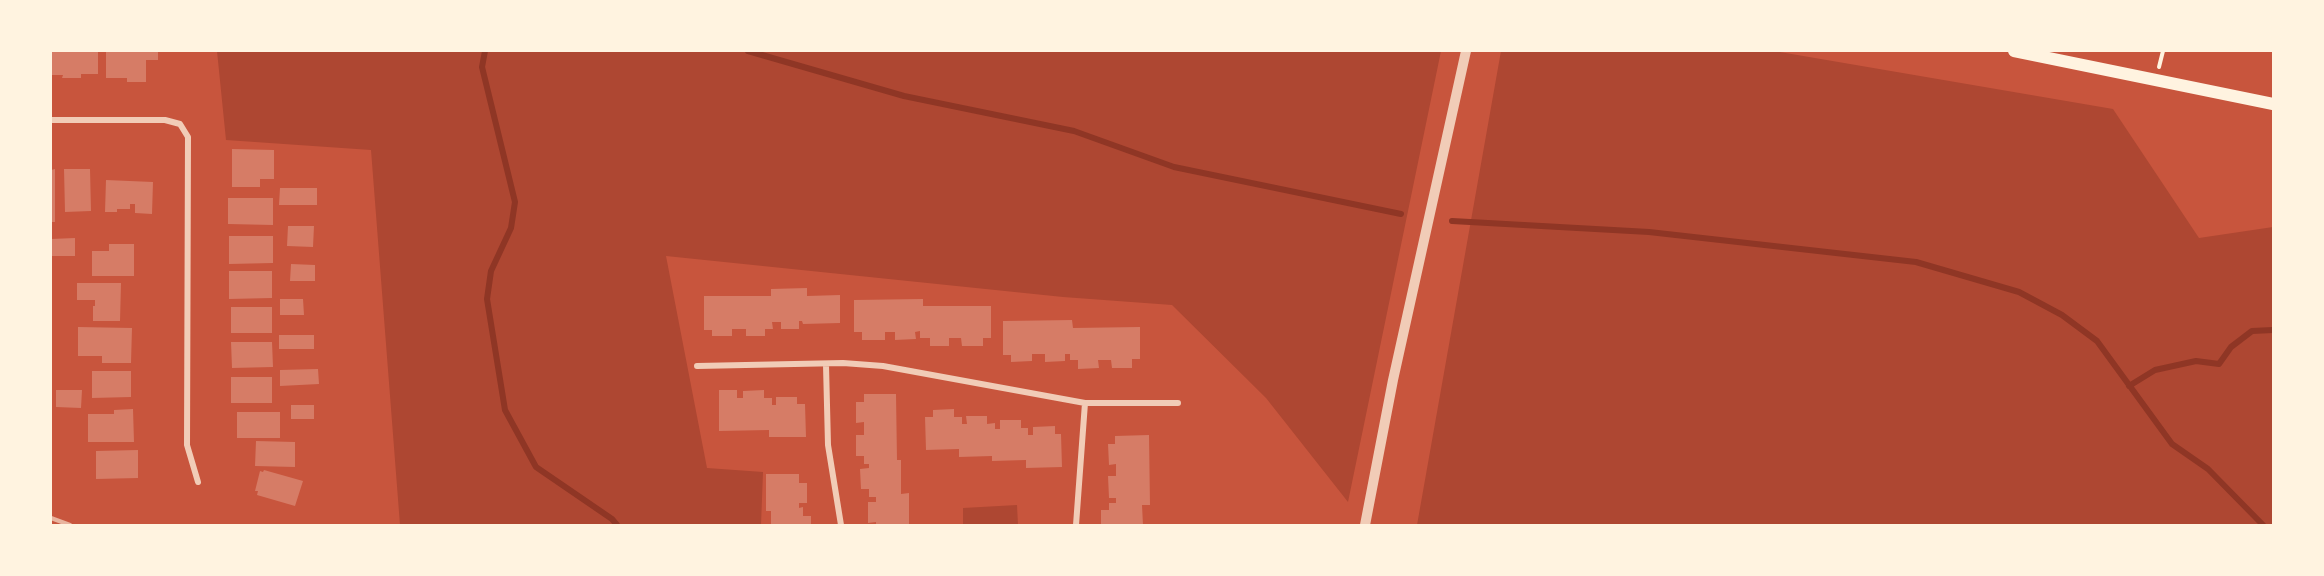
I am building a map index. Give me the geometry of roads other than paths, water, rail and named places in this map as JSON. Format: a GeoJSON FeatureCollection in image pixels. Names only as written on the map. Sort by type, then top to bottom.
{"type":"FeatureCollection","features":[{"type":"Feature","properties":{"kind":"main road"},"geometry":{"type":"LineString","coordinates":[[2014,51],[2273,104]]}},
{"type":"Feature","properties":{"kind":"street"},"geometry":{"type":"LineString","coordinates":[[1365,525],[1393,380],[1466,51]]}},
{"type":"Feature","properties":{"kind":"street"},"geometry":{"type":"LineString","coordinates":[[51,120],[165,120],[180,124],[188,137],[187,445],[198,482]]}},
{"type":"Feature","properties":{"kind":"street"},"geometry":{"type":"LineString","coordinates":[[698,366],[843,363],[883,366],[1085,403],[1178,403]]}},
{"type":"Feature","properties":{"kind":"street"},"geometry":{"type":"LineString","coordinates":[[826,365],[828,445],[841,525]]}},
{"type":"Feature","properties":{"kind":"street"},"geometry":{"type":"LineString","coordinates":[[1076,525],[1085,403]]}},
{"type":"Feature","properties":{"kind":"waterway"},"geometry":{"type":"LineString","coordinates":[[485,51],[482,67],[515,202],[511,228],[491,271],[487,299],[505,410],[536,467],[612,519],[617,525]]}},
{"type":"Feature","properties":{"kind":"waterway"},"geometry":{"type":"LineString","coordinates":[[748,51],[904,96],[1074,131],[1174,167],[1401,214]]}},
{"type":"Feature","properties":{"kind":"waterway"},"geometry":{"type":"LineString","coordinates":[[1452,221],[1649,232],[1916,262],[2019,292],[2062,315],[2097,341],[2172,444],[2208,469],[2263,525]]}},
{"type":"Feature","properties":{"kind":"waterway"},"geometry":{"type":"LineString","coordinates":[[2129,386],[2155,370],[2196,361],[2219,364],[2231,347],[2252,331],[2273,330]]}},
{"type":"Feature","properties":{"kind":"railway"},"geometry":{"type":"LineString","coordinates":[[51,518],[70,525]]}}]}
